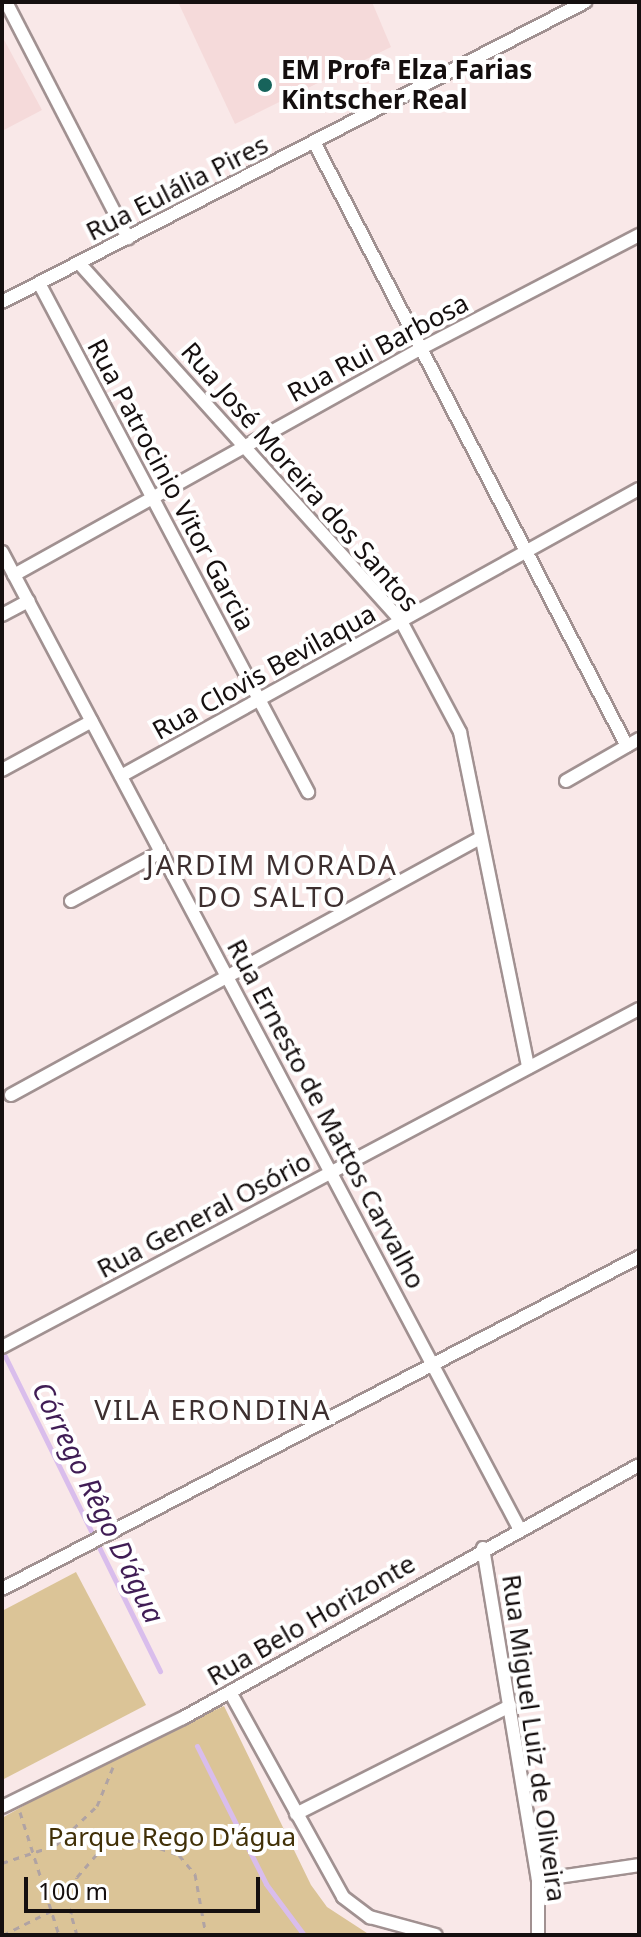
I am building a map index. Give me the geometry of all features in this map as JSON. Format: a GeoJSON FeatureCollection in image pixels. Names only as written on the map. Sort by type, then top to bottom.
{"type":"FeatureCollection","features":[{"type":"Feature","properties":{"kind":"street"},"geometry":{"type":"LineString","coordinates":[[6,2],[128,238]]}},
{"type":"Feature","properties":{"kind":"street","name":"Rua Eulália Pires"},"geometry":{"type":"LineString","coordinates":[[2,302],[585,2]]}},
{"type":"Feature","properties":{"kind":"street"},"geometry":{"type":"LineString","coordinates":[[314,142],[527,552],[633,743],[566,781]]}},
{"type":"Feature","properties":{"kind":"street","name":"Rua Rui Barbosa"},"geometry":{"type":"LineString","coordinates":[[14,575],[154,500],[245,445],[422,348],[639,235]]}},
{"type":"Feature","properties":{"kind":"street","name":"Rua José Moreira dos Santos"},"geometry":{"type":"LineString","coordinates":[[79,263],[401,621],[460,732],[528,1067]]}},
{"type":"Feature","properties":{"kind":"street","name":"Rua Patrocinio Vitor Garcia"},"geometry":{"type":"LineString","coordinates":[[39,283],[308,792]]}},
{"type":"Feature","properties":{"kind":"street","name":"Rua Clovis Bevilaqua"},"geometry":{"type":"LineString","coordinates":[[121,776],[639,489]]}},
{"type":"Feature","properties":{"kind":"street","name":"Rua Ernesto de Mattos Carvalho"},"geometry":{"type":"LineString","coordinates":[[2,552],[437,1366],[519,1528]]}},
{"type":"Feature","properties":{"kind":"street"},"geometry":{"type":"LineString","coordinates":[[2,615],[28,601]]}},
{"type":"Feature","properties":{"kind":"street"},"geometry":{"type":"LineString","coordinates":[[2,770],[92,721]]}},
{"type":"Feature","properties":{"kind":"street"},"geometry":{"type":"LineString","coordinates":[[11,1095],[480,838]]}},
{"type":"Feature","properties":{"kind":"street"},"geometry":{"type":"LineString","coordinates":[[71,901],[161,852]]}},
{"type":"Feature","properties":{"kind":"street","name":"Rua General Osório"},"geometry":{"type":"LineString","coordinates":[[2,1347],[639,1009]]}},
{"type":"Feature","properties":{"kind":"street"},"geometry":{"type":"LineString","coordinates":[[2,1589],[437,1366],[639,1257]]}},
{"type":"Feature","properties":{"kind":"street","name":"Rua Belo Horizonte"},"geometry":{"type":"LineString","coordinates":[[2,1807],[230,1692],[519,1528],[639,1465]]}},
{"type":"Feature","properties":{"kind":"street","name":"Rua Miguel Luiz de Oliveira"},"geometry":{"type":"LineString","coordinates":[[483,1548],[538,1880],[538,1935]]}},
{"type":"Feature","properties":{"kind":"street"},"geometry":{"type":"LineString","coordinates":[[230,1692],[343,1897],[370,1917],[436,1935]]}},
{"type":"Feature","properties":{"kind":"street"},"geometry":{"type":"LineString","coordinates":[[296,1814],[510,1706]]}},
{"type":"Feature","properties":{"kind":"street"},"geometry":{"type":"LineString","coordinates":[[538,1880],[639,1865]]}},
{"type":"Feature","properties":{"kind":"path"},"geometry":{"type":"LineString","coordinates":[[2,1863],[56,1845],[97,1806],[117,1760]]}},
{"type":"Feature","properties":{"kind":"path"},"geometry":{"type":"LineString","coordinates":[[16,1800],[54,1910],[59,1935]]}},
{"type":"Feature","properties":{"kind":"path"},"geometry":{"type":"LineString","coordinates":[[77,1935],[71,1904],[77,1877],[100,1851],[137,1840],[179,1855],[195,1874],[206,1935]]}},
{"type":"Feature","properties":{"kind":"path"},"geometry":{"type":"LineString","coordinates":[[3,1935],[54,1910]]}},
{"type":"Feature","properties":{"kind":"shaded area","name":"EM Profª Elza Farias Kintscher Real"},"geometry":{"type":"Polygon","coordinates":[[[178,2],[372,2],[391,47],[235,124],[178,2]]]}},
{"type":"Feature","properties":{"kind":"shaded area"},"geometry":{"type":"Polygon","coordinates":[[[2,36],[42,110],[2,131],[2,36]]]}},
{"type":"Feature","properties":{"kind":"green space"},"geometry":{"type":"Polygon","coordinates":[[[76,1572],[146,1705],[2,1780],[2,1611],[76,1572]]]}},
{"type":"Feature","properties":{"kind":"green space","name":"Parque Rego D'água"},"geometry":{"type":"Polygon","coordinates":[[[224,1706],[311,1885],[327,1907],[370,1935],[2,1935],[2,1818],[108,1758],[224,1706]]]}},
{"type":"Feature","properties":{"kind":"waterway","name":"Córrego Rêgo D'água"},"geometry":{"type":"LineString","coordinates":[[2,1350],[160,1671]]}},
{"type":"Feature","properties":{"kind":"waterway"},"geometry":{"type":"LineString","coordinates":[[197,1746],[266,1884],[304,1935]]}},
{"type":"Feature","properties":{"kind":"place","name":"EM Profª Elza Farias Kintscher Real"},"geometry":{"type":"Point","coordinates":[265,85]}},
{"type":"Feature","properties":{"kind":"district","name":"JARDIM MORADA DO SALTO"},"geometry":{"type":"Point","coordinates":[272,880]}},
{"type":"Feature","properties":{"kind":"district","name":"VILA ERONDINA"},"geometry":{"type":"Point","coordinates":[213,1409]}}]}
